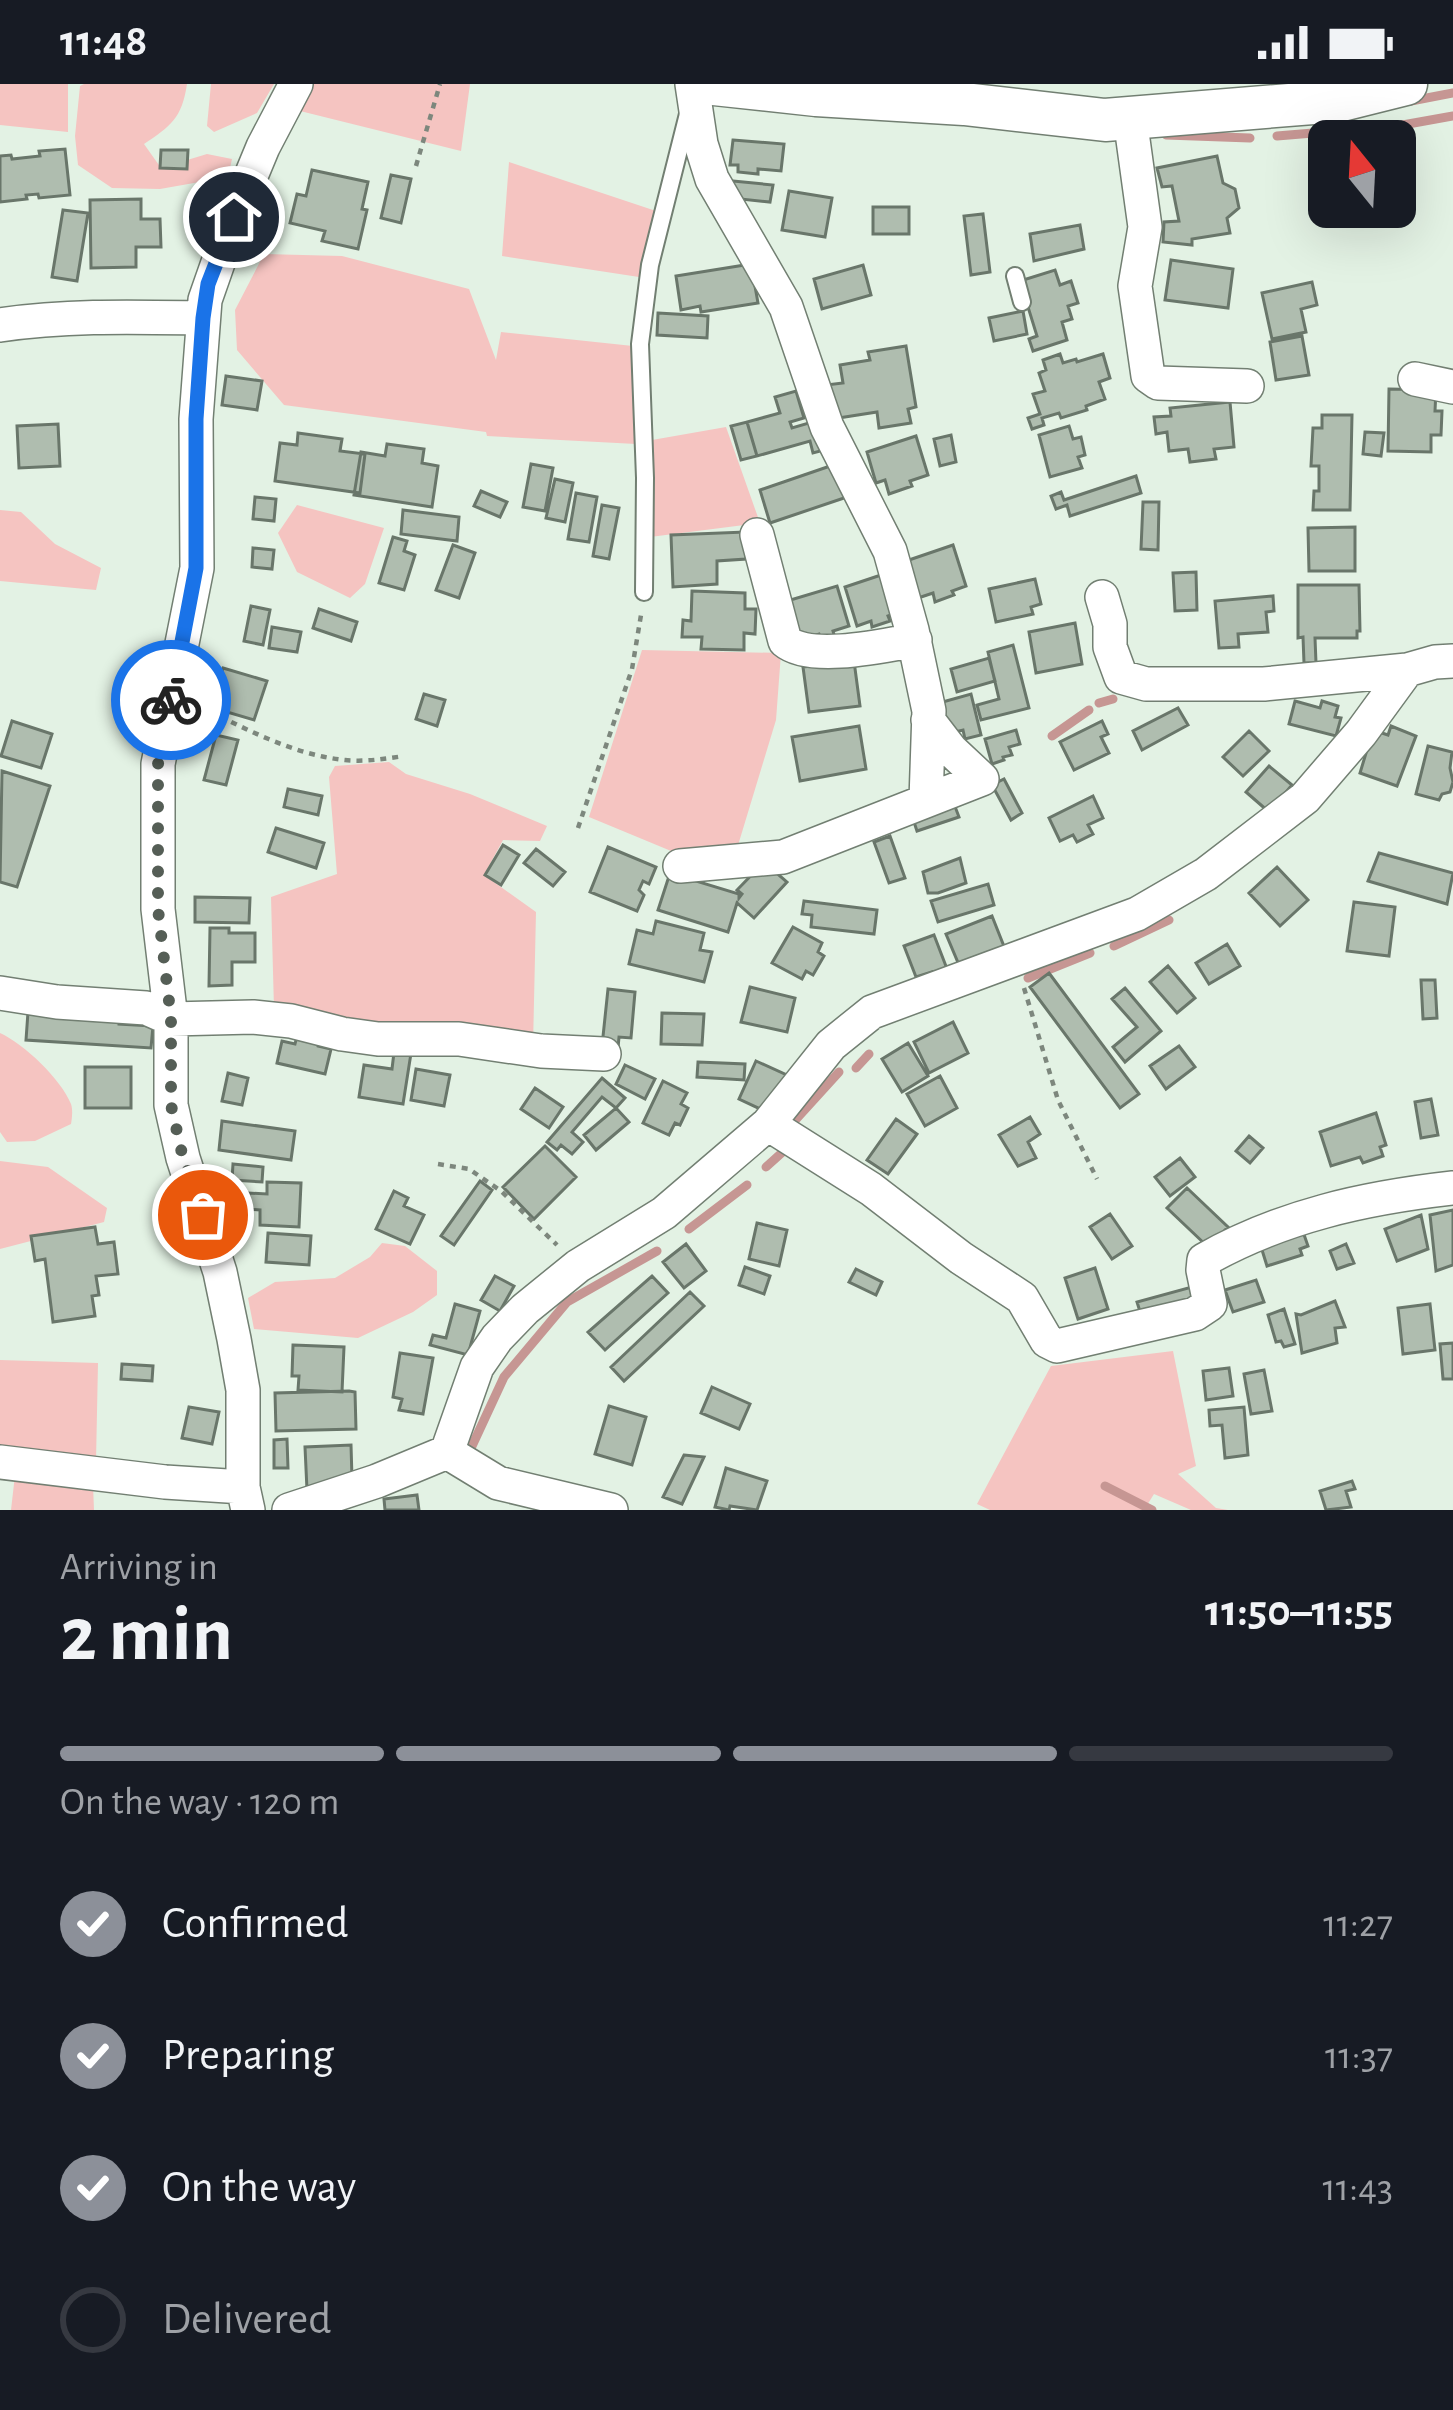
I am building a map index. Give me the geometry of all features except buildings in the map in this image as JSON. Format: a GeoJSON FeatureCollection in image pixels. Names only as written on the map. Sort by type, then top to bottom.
{"type":"FeatureCollection","features":[{"type":"Feature","properties":{"kind":"street"},"geometry":{"type":"LineString","coordinates":[[0,1462],[165,1482],[246,1498],[243,1390],[220,1272],[171,1105],[171,1018],[158,909],[156,820],[158,764],[196,568],[196,419],[208,284],[263,146],[296,84]]}},
{"type":"Feature","properties":{"kind":"street"},"geometry":{"type":"LineString","coordinates":[[926,800],[928,720],[914,640],[890,551],[826,428],[786,307],[712,179],[701,144],[712,86],[964,104],[1105,120],[1338,101],[1406,84]]}},
{"type":"Feature","properties":{"kind":"street"},"geometry":{"type":"LineString","coordinates":[[1130,118],[1144,226],[1136,286],[1148,376],[1158,383],[1247,386]]}},
{"type":"Feature","properties":{"kind":"street"},"geometry":{"type":"LineString","coordinates":[[0,325],[38,320],[203,318]]}},
{"type":"Feature","properties":{"kind":"street"},"geometry":{"type":"LineString","coordinates":[[1415,380],[1453,387]]}},
{"type":"Feature","properties":{"kind":"street"},"geometry":{"type":"LineString","coordinates":[[758,535],[784,641],[796,650],[863,649],[914,640]]}},
{"type":"Feature","properties":{"kind":"street"},"geometry":{"type":"LineString","coordinates":[[1102,597],[1110,624],[1110,647],[1121,677],[1146,684],[1264,684],[1453,661]]}},
{"type":"Feature","properties":{"kind":"street"},"geometry":{"type":"LineString","coordinates":[[289,1510],[447,1452],[477,1366],[497,1338],[578,1266],[664,1213],[769,1124],[831,1046],[872,1012],[1137,914],[1206,874],[1305,798],[1407,670]]}},
{"type":"Feature","properties":{"kind":"street"},"geometry":{"type":"LineString","coordinates":[[680,866],[783,857],[982,779],[928,720]]}},
{"type":"Feature","properties":{"kind":"street"},"geometry":{"type":"LineString","coordinates":[[0,993],[146,1009],[171,1018],[291,1021],[378,1039],[459,1039],[604,1054]]}},
{"type":"Feature","properties":{"kind":"street"},"geometry":{"type":"LineString","coordinates":[[769,1124],[871,1189],[1022,1298],[1047,1342],[1057,1346],[1196,1314],[1210,1304],[1204,1259],[1270,1227],[1351,1202],[1453,1189]]}},
{"type":"Feature","properties":{"kind":"street"},"geometry":{"type":"LineString","coordinates":[[447,1452],[498,1484],[611,1510]]}},
{"type":"Feature","properties":{"kind":"lane"},"geometry":{"type":"LineString","coordinates":[[644,592],[640,344],[650,265],[712,86]]}},
{"type":"Feature","properties":{"kind":"lane"},"geometry":{"type":"LineString","coordinates":[[1015,276],[1022,302]]}},
{"type":"Feature","properties":{"kind":"path"},"geometry":{"type":"LineString","coordinates":[[416,166],[440,84]]}},
{"type":"Feature","properties":{"kind":"path"},"geometry":{"type":"LineString","coordinates":[[578,828],[632,670],[644,592]]}},
{"type":"Feature","properties":{"kind":"path"},"geometry":{"type":"LineString","coordinates":[[172,693],[266,739],[340,760],[404,756]]}},
{"type":"Feature","properties":{"kind":"path"},"geometry":{"type":"LineString","coordinates":[[1015,959],[1058,1100],[1097,1180]]}},
{"type":"Feature","properties":{"kind":"path"},"geometry":{"type":"LineString","coordinates":[[438,1164],[469,1169],[501,1191],[578,1266]]}},
{"type":"Feature","properties":{"kind":"shaded area"},"geometry":{"type":"Polygon","coordinates":[[[0,84],[68,84],[68,132],[0,125],[0,84]]]}},
{"type":"Feature","properties":{"kind":"shaded area"},"geometry":{"type":"Polygon","coordinates":[[[187,84],[174,120],[144,144],[161,168],[207,154],[232,159],[228,177],[160,189],[112,188],[78,165],[75,136],[80,86],[187,84]]]}},
{"type":"Feature","properties":{"kind":"shaded area"},"geometry":{"type":"Polygon","coordinates":[[[211,84],[274,84],[257,113],[214,132],[207,126],[211,84]]]}},
{"type":"Feature","properties":{"kind":"shaded area"},"geometry":{"type":"Polygon","coordinates":[[[313,84],[470,84],[461,151],[296,110],[313,84]]]}},
{"type":"Feature","properties":{"kind":"shaded area"},"geometry":{"type":"Polygon","coordinates":[[[509,162],[656,211],[639,277],[502,256],[509,162]]]}},
{"type":"Feature","properties":{"kind":"shaded area"},"geometry":{"type":"Polygon","coordinates":[[[264,254],[342,256],[469,289],[496,360],[501,332],[633,346],[636,444],[487,436],[486,432],[284,405],[237,350],[235,310],[264,254]]]}},
{"type":"Feature","properties":{"kind":"shaded area"},"geometry":{"type":"Polygon","coordinates":[[[726,427],[760,523],[650,537],[652,440],[726,427]]]}},
{"type":"Feature","properties":{"kind":"shaded area"},"geometry":{"type":"Polygon","coordinates":[[[297,505],[384,528],[365,584],[350,598],[297,572],[278,533],[297,505]]]}},
{"type":"Feature","properties":{"kind":"shaded area"},"geometry":{"type":"Polygon","coordinates":[[[0,510],[21,512],[55,544],[101,568],[96,590],[0,581],[0,510]]]}},
{"type":"Feature","properties":{"kind":"shaded area"},"geometry":{"type":"Polygon","coordinates":[[[642,650],[781,653],[776,720],[729,875],[589,817],[642,650]]]}},
{"type":"Feature","properties":{"kind":"shaded area"},"geometry":{"type":"Polygon","coordinates":[[[389,762],[406,774],[547,826],[540,841],[503,840],[484,875],[536,912],[533,1046],[274,1009],[271,897],[337,874],[329,777],[335,766],[389,762]]]}},
{"type":"Feature","properties":{"kind":"shaded area"},"geometry":{"type":"Polygon","coordinates":[[[0,1033],[30,1054],[59,1084],[71,1104],[71,1124],[35,1141],[7,1142],[0,1132],[0,1033]]]}},
{"type":"Feature","properties":{"kind":"shaded area"},"geometry":{"type":"Polygon","coordinates":[[[0,1161],[48,1167],[107,1208],[104,1222],[0,1249],[0,1161]]]}},
{"type":"Feature","properties":{"kind":"shaded area"},"geometry":{"type":"Polygon","coordinates":[[[382,1243],[405,1246],[437,1271],[437,1295],[358,1338],[254,1329],[248,1298],[275,1282],[335,1278],[370,1257],[382,1243]]]}},
{"type":"Feature","properties":{"kind":"shaded area"},"geometry":{"type":"Polygon","coordinates":[[[1173,1351],[1196,1466],[1178,1474],[1216,1508],[1228,1510],[1191,1510],[1154,1494],[1144,1510],[990,1510],[977,1504],[1051,1366],[1173,1351]]]}},
{"type":"Feature","properties":{"kind":"shaded area"},"geometry":{"type":"Polygon","coordinates":[[[0,1360],[98,1363],[96,1461],[0,1447],[0,1360]]]}},
{"type":"Feature","properties":{"kind":"shaded area"},"geometry":{"type":"Polygon","coordinates":[[[15,1475],[93,1485],[94,1510],[11,1510],[15,1475]]]}},
{"type":"Feature","properties":{"kind":"waterway"},"geometry":{"type":"LineString","coordinates":[[1411,101],[1453,93]]}},
{"type":"Feature","properties":{"kind":"waterway"},"geometry":{"type":"LineString","coordinates":[[1277,136],[1397,126],[1453,116]]}},
{"type":"Feature","properties":{"kind":"waterway"},"geometry":{"type":"LineString","coordinates":[[1166,135],[1250,138]]}},
{"type":"Feature","properties":{"kind":"waterway"},"geometry":{"type":"LineString","coordinates":[[1099,703],[1113,699]]}},
{"type":"Feature","properties":{"kind":"waterway"},"geometry":{"type":"LineString","coordinates":[[1052,736],[1089,710]]}},
{"type":"Feature","properties":{"kind":"waterway"},"geometry":{"type":"LineString","coordinates":[[1114,946],[1169,920]]}},
{"type":"Feature","properties":{"kind":"waterway"},"geometry":{"type":"LineString","coordinates":[[1028,978],[1090,953]]}},
{"type":"Feature","properties":{"kind":"waterway"},"geometry":{"type":"LineString","coordinates":[[856,1068],[869,1054]]}},
{"type":"Feature","properties":{"kind":"waterway"},"geometry":{"type":"LineString","coordinates":[[789,1127],[839,1072]]}},
{"type":"Feature","properties":{"kind":"waterway"},"geometry":{"type":"LineString","coordinates":[[766,1167],[786,1149]]}},
{"type":"Feature","properties":{"kind":"waterway"},"geometry":{"type":"LineString","coordinates":[[689,1229],[747,1185]]}},
{"type":"Feature","properties":{"kind":"waterway"},"geometry":{"type":"LineString","coordinates":[[472,1446],[504,1377],[567,1302],[657,1251]]}},
{"type":"Feature","properties":{"kind":"waterway"},"geometry":{"type":"LineString","coordinates":[[1105,1486],[1152,1510]]}},
{"type":"Feature","properties":{"kind":"way so far"},"geometry":{"type":"LineString","coordinates":[[171,700],[158,764],[158,909],[171,1018],[171,1105],[203,1215]]}},
{"type":"Feature","properties":{"kind":"route"},"geometry":{"type":"LineString","coordinates":[[171,700],[196,568],[196,419],[203,318],[208,284],[234,217]]}}]}
